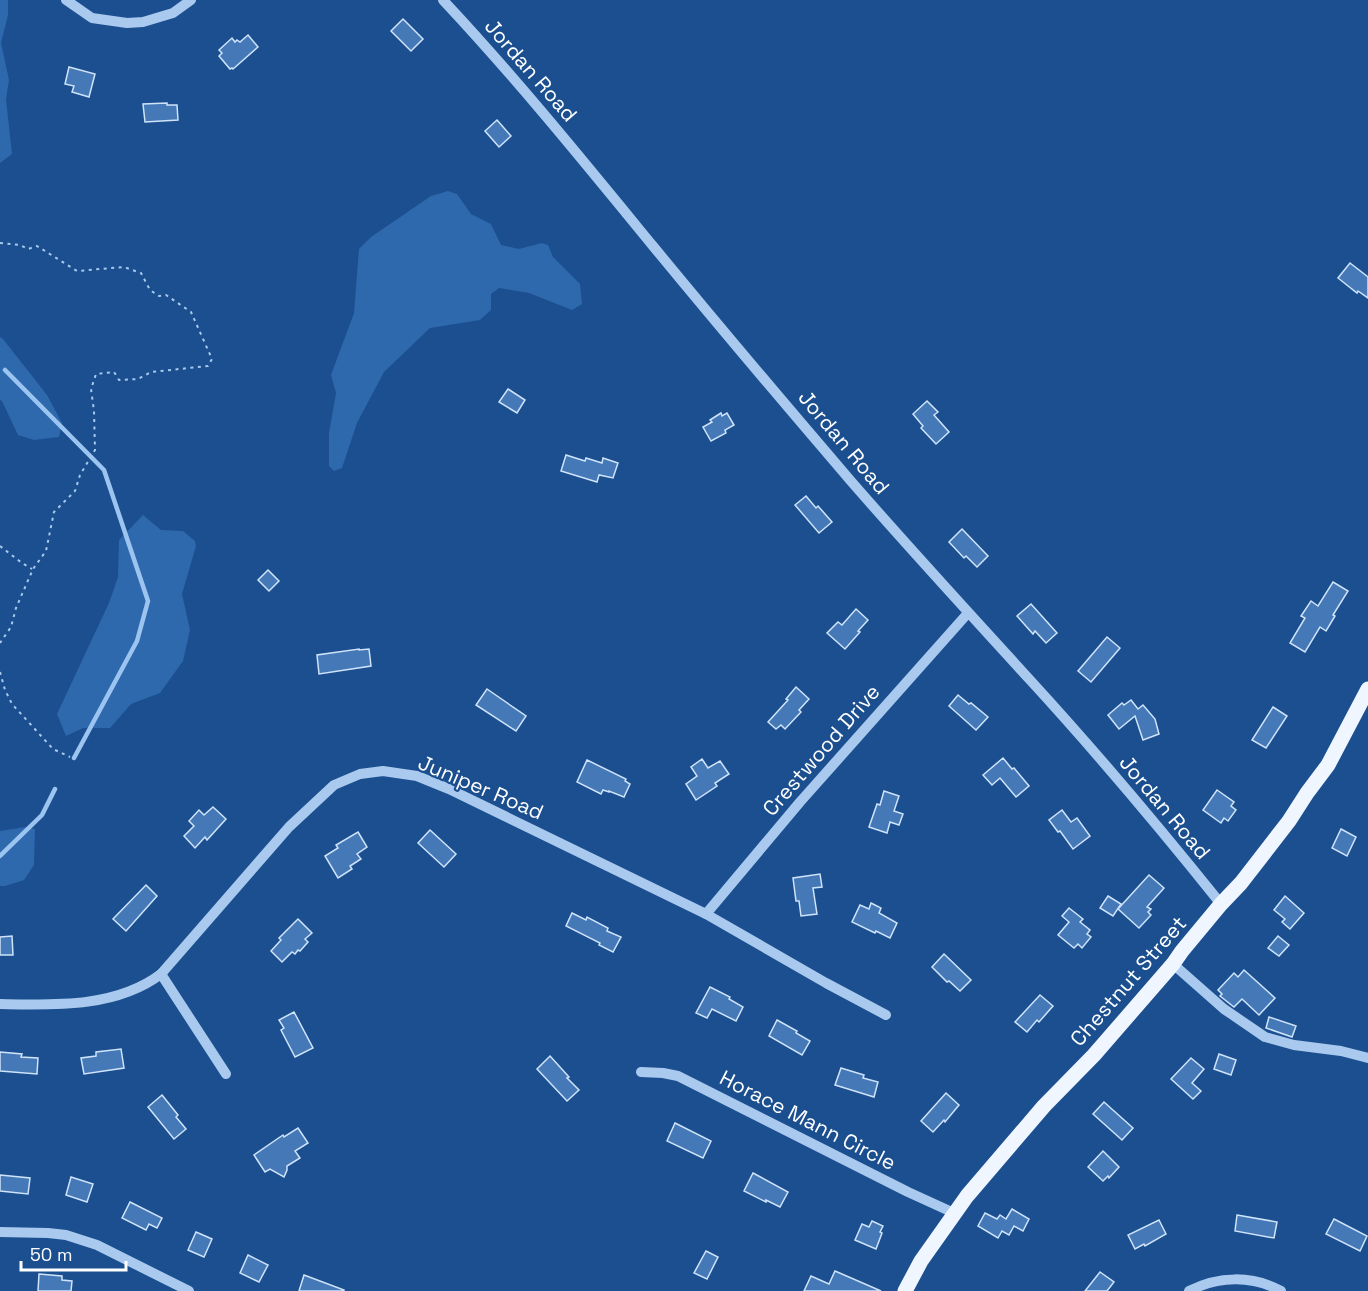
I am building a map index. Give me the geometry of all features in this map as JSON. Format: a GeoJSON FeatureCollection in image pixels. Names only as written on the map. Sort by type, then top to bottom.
{"type":"FeatureCollection","features":[{"type":"Feature","properties":{"kind":"main road","name":"Chestnut Street"},"geometry":{"type":"LineString","coordinates":[[905,1291],[921,1261],[981,1179],[1173,964],[1289,821],[1328,765],[1368,689]]}},
{"type":"Feature","properties":{"kind":"street"},"geometry":{"type":"LineString","coordinates":[[66,0],[92,18],[128,23],[143,22],[173,13],[191,0]]}},
{"type":"Feature","properties":{"kind":"street","name":"Jordan Road"},"geometry":{"type":"LineString","coordinates":[[443,0],[541,110],[844,472],[1032,682],[1164,834],[1221,904]]}},
{"type":"Feature","properties":{"kind":"street","name":"Crestwood Drive"},"geometry":{"type":"LineString","coordinates":[[706,914],[800,802],[968,613]]}},
{"type":"Feature","properties":{"kind":"street","name":"Juniper Road"},"geometry":{"type":"LineString","coordinates":[[0,1004],[49,1005],[96,1001],[150,982],[161,974],[289,827],[334,784],[360,774],[383,771],[417,776],[448,789],[706,914],[886,1015]]}},
{"type":"Feature","properties":{"kind":"street"},"geometry":{"type":"LineString","coordinates":[[1173,964],[1224,1009],[1265,1037],[1294,1045],[1366,1056]]}},
{"type":"Feature","properties":{"kind":"street"},"geometry":{"type":"LineString","coordinates":[[161,974],[226,1074]]}},
{"type":"Feature","properties":{"kind":"street","name":"Horace Mann Circle"},"geometry":{"type":"LineString","coordinates":[[641,1072],[663,1073],[685,1080],[954,1214]]}},
{"type":"Feature","properties":{"kind":"street"},"geometry":{"type":"LineString","coordinates":[[0,1232],[66,1235],[97,1245],[189,1291]]}},
{"type":"Feature","properties":{"kind":"street"},"geometry":{"type":"LineString","coordinates":[[1189,1291],[1202,1284],[1224,1280],[1246,1280],[1267,1283],[1281,1291]]}},
{"type":"Feature","properties":{"kind":"path"},"geometry":{"type":"LineString","coordinates":[[0,243],[20,245],[28,249],[37,246],[77,271],[124,267],[141,273],[150,290],[159,296],[166,295],[191,312],[212,359],[208,366],[151,372],[138,379],[119,380],[114,372],[96,374],[91,389],[95,450],[80,474],[75,490],[54,512],[46,551],[33,569],[16,608],[11,627],[0,643]]}},
{"type":"Feature","properties":{"kind":"path"},"geometry":{"type":"LineString","coordinates":[[0,546],[33,569]]}},
{"type":"Feature","properties":{"kind":"path"},"geometry":{"type":"LineString","coordinates":[[0,672],[12,704],[53,748],[70,757]]}},
{"type":"Feature","properties":{"kind":"shaded area"},"geometry":{"type":"Polygon","coordinates":[[[0,0],[8,0],[8,15],[1,43],[9,80],[6,99],[12,154],[0,163],[0,0]]]}},
{"type":"Feature","properties":{"kind":"shaded area"},"geometry":{"type":"Polygon","coordinates":[[[448,191],[457,194],[471,214],[491,224],[501,245],[519,249],[542,243],[548,245],[553,257],[580,284],[582,304],[572,310],[529,293],[499,288],[491,294],[491,310],[480,320],[430,328],[384,372],[357,423],[342,468],[334,471],[329,466],[329,433],[336,393],[331,375],[354,313],[359,249],[371,237],[431,196],[448,191]]]}},
{"type":"Feature","properties":{"kind":"shaded area"},"geometry":{"type":"Polygon","coordinates":[[[0,337],[47,395],[62,423],[59,437],[34,440],[18,435],[0,400],[0,337]]]}},
{"type":"Feature","properties":{"kind":"shaded area"},"geometry":{"type":"Polygon","coordinates":[[[143,515],[161,530],[183,531],[195,541],[196,546],[182,594],[190,630],[183,661],[160,693],[131,704],[110,728],[83,728],[66,736],[57,714],[109,603],[118,577],[119,540],[143,515]]]}},
{"type":"Feature","properties":{"kind":"shaded area"},"geometry":{"type":"Polygon","coordinates":[[[26,827],[35,829],[34,865],[24,880],[0,886],[0,831],[26,827]]]}},
{"type":"Feature","properties":{"kind":"building"},"geometry":{"type":"Polygon","coordinates":[[[403,19],[423,39],[411,51],[391,31],[403,19]]]}},
{"type":"Feature","properties":{"kind":"building"},"geometry":{"type":"Polygon","coordinates":[[[248,35],[258,47],[233,69],[230,69],[219,56],[222,53],[219,50],[232,38],[235,42],[237,40],[240,42],[248,35]]]}},
{"type":"Feature","properties":{"kind":"building"},"geometry":{"type":"Polygon","coordinates":[[[69,67],[95,74],[89,97],[72,92],[74,86],[65,84],[69,67]]]}},
{"type":"Feature","properties":{"kind":"building"},"geometry":{"type":"Polygon","coordinates":[[[167,103],[167,105],[177,105],[178,120],[145,122],[143,104],[167,103]]]}},
{"type":"Feature","properties":{"kind":"building"},"geometry":{"type":"Polygon","coordinates":[[[497,120],[511,136],[499,147],[485,131],[497,120]]]}},
{"type":"Feature","properties":{"kind":"building"},"geometry":{"type":"Polygon","coordinates":[[[1350,263],[1368,277],[1368,298],[1358,291],[1357,293],[1338,278],[1350,263]]]}},
{"type":"Feature","properties":{"kind":"building"},"geometry":{"type":"Polygon","coordinates":[[[508,389],[525,400],[517,413],[499,402],[508,389]]]}},
{"type":"Feature","properties":{"kind":"building"},"geometry":{"type":"Polygon","coordinates":[[[927,401],[938,412],[934,415],[949,432],[936,444],[921,428],[923,426],[913,414],[927,401]]]}},
{"type":"Feature","properties":{"kind":"building"},"geometry":{"type":"Polygon","coordinates":[[[721,413],[722,416],[727,413],[734,425],[725,430],[726,433],[711,441],[703,427],[721,413]]]}},
{"type":"Feature","properties":{"kind":"building"},"geometry":{"type":"Polygon","coordinates":[[[566,455],[585,461],[586,458],[602,463],[603,458],[618,463],[613,478],[599,475],[597,482],[561,471],[566,455]]]}},
{"type":"Feature","properties":{"kind":"building"},"geometry":{"type":"Polygon","coordinates":[[[806,496],[832,522],[819,533],[795,505],[806,496]]]}},
{"type":"Feature","properties":{"kind":"building"},"geometry":{"type":"Polygon","coordinates":[[[962,529],[988,556],[977,567],[966,556],[964,558],[949,542],[962,529]]]}},
{"type":"Feature","properties":{"kind":"building"},"geometry":{"type":"Polygon","coordinates":[[[268,570],[279,581],[269,591],[258,580],[268,570]]]}},
{"type":"Feature","properties":{"kind":"building"},"geometry":{"type":"Polygon","coordinates":[[[1333,582],[1348,591],[1326,631],[1320,627],[1305,652],[1290,643],[1305,618],[1301,616],[1311,601],[1318,606],[1333,582]]]}},
{"type":"Feature","properties":{"kind":"building"},"geometry":{"type":"Polygon","coordinates":[[[1031,604],[1057,633],[1046,643],[1035,631],[1033,634],[1017,616],[1031,604]]]}},
{"type":"Feature","properties":{"kind":"building"},"geometry":{"type":"Polygon","coordinates":[[[856,609],[868,620],[845,649],[827,633],[838,622],[842,625],[856,609]]]}},
{"type":"Feature","properties":{"kind":"building"},"geometry":{"type":"Polygon","coordinates":[[[1107,637],[1120,648],[1091,682],[1078,671],[1107,637]]]}},
{"type":"Feature","properties":{"kind":"building"},"geometry":{"type":"Polygon","coordinates":[[[369,649],[371,666],[319,674],[317,655],[369,649]]]}},
{"type":"Feature","properties":{"kind":"building"},"geometry":{"type":"Polygon","coordinates":[[[796,687],[809,699],[799,710],[801,712],[785,729],[781,725],[776,729],[768,722],[788,700],[786,699],[796,687]]]}},
{"type":"Feature","properties":{"kind":"building"},"geometry":{"type":"Polygon","coordinates":[[[487,689],[526,716],[516,731],[476,705],[487,689]]]}},
{"type":"Feature","properties":{"kind":"building"},"geometry":{"type":"Polygon","coordinates":[[[958,695],[988,717],[976,730],[949,706],[958,695]]]}},
{"type":"Feature","properties":{"kind":"building"},"geometry":{"type":"Polygon","coordinates":[[[1131,700],[1138,709],[1143,705],[1155,719],[1159,734],[1143,740],[1135,716],[1119,729],[1108,715],[1122,703],[1124,705],[1131,700]]]}},
{"type":"Feature","properties":{"kind":"building"},"geometry":{"type":"Polygon","coordinates":[[[1273,707],[1287,716],[1266,748],[1252,740],[1273,707]]]}},
{"type":"Feature","properties":{"kind":"building"},"geometry":{"type":"Polygon","coordinates":[[[1003,758],[1029,786],[1016,797],[1000,778],[992,785],[983,775],[1003,758]]]}},
{"type":"Feature","properties":{"kind":"building"},"geometry":{"type":"Polygon","coordinates":[[[702,759],[708,768],[720,761],[729,774],[715,783],[717,786],[696,800],[686,784],[697,776],[691,767],[702,759]]]}},
{"type":"Feature","properties":{"kind":"building"},"geometry":{"type":"Polygon","coordinates":[[[587,760],[626,779],[625,781],[630,784],[624,797],[603,790],[601,794],[577,782],[587,760]]]}},
{"type":"Feature","properties":{"kind":"building"},"geometry":{"type":"Polygon","coordinates":[[[1217,790],[1234,802],[1231,806],[1236,810],[1228,821],[1224,818],[1221,823],[1203,810],[1217,790]]]}},
{"type":"Feature","properties":{"kind":"building"},"geometry":{"type":"Polygon","coordinates":[[[884,791],[899,796],[894,811],[903,814],[899,825],[890,822],[887,833],[869,827],[884,791]]]}},
{"type":"Feature","properties":{"kind":"building"},"geometry":{"type":"Polygon","coordinates":[[[213,807],[226,819],[207,840],[205,837],[195,848],[184,836],[194,826],[189,821],[199,810],[204,815],[213,807]]]}},
{"type":"Feature","properties":{"kind":"building"},"geometry":{"type":"Polygon","coordinates":[[[1062,810],[1071,822],[1077,818],[1090,836],[1073,849],[1049,820],[1062,810]]]}},
{"type":"Feature","properties":{"kind":"building"},"geometry":{"type":"Polygon","coordinates":[[[1341,829],[1356,837],[1347,856],[1332,848],[1341,829]]]}},
{"type":"Feature","properties":{"kind":"building"},"geometry":{"type":"Polygon","coordinates":[[[430,830],[456,854],[444,867],[418,843],[430,830]]]}},
{"type":"Feature","properties":{"kind":"building"},"geometry":{"type":"Polygon","coordinates":[[[358,832],[367,847],[357,854],[361,859],[350,866],[352,869],[338,878],[325,856],[338,848],[336,845],[358,832]]]}},
{"type":"Feature","properties":{"kind":"building"},"geometry":{"type":"Polygon","coordinates":[[[820,874],[822,887],[813,888],[817,914],[801,916],[799,901],[796,901],[793,878],[820,874]]]}},
{"type":"Feature","properties":{"kind":"building"},"geometry":{"type":"Polygon","coordinates":[[[1149,875],[1164,888],[1147,907],[1151,909],[1148,912],[1151,915],[1139,928],[1118,909],[1149,875]]]}},
{"type":"Feature","properties":{"kind":"building"},"geometry":{"type":"Polygon","coordinates":[[[146,885],[157,896],[126,931],[113,919],[146,885]]]}},
{"type":"Feature","properties":{"kind":"building"},"geometry":{"type":"Polygon","coordinates":[[[1108,896],[1121,904],[1113,916],[1100,908],[1108,896]]]}},
{"type":"Feature","properties":{"kind":"building"},"geometry":{"type":"Polygon","coordinates":[[[1285,896],[1304,913],[1290,929],[1282,922],[1285,919],[1274,910],[1285,896]]]}},
{"type":"Feature","properties":{"kind":"building"},"geometry":{"type":"Polygon","coordinates":[[[871,903],[881,908],[879,913],[897,923],[890,938],[852,922],[860,905],[869,909],[871,903]]]}},
{"type":"Feature","properties":{"kind":"building"},"geometry":{"type":"Polygon","coordinates":[[[1069,908],[1083,919],[1080,922],[1090,930],[1087,934],[1091,937],[1082,948],[1078,944],[1074,948],[1058,935],[1069,922],[1062,916],[1069,908]]]}},
{"type":"Feature","properties":{"kind":"building"},"geometry":{"type":"Polygon","coordinates":[[[572,913],[586,920],[587,917],[608,928],[607,931],[621,937],[613,952],[566,926],[572,913]]]}},
{"type":"Feature","properties":{"kind":"building"},"geometry":{"type":"Polygon","coordinates":[[[298,919],[312,933],[305,939],[308,942],[300,951],[298,950],[295,954],[292,952],[282,962],[271,951],[281,940],[279,938],[298,919]]]}},
{"type":"Feature","properties":{"kind":"building"},"geometry":{"type":"Polygon","coordinates":[[[12,936],[13,955],[0,955],[0,937],[12,936]]]}},
{"type":"Feature","properties":{"kind":"building"},"geometry":{"type":"Polygon","coordinates":[[[1278,936],[1289,945],[1279,956],[1268,948],[1278,936]]]}},
{"type":"Feature","properties":{"kind":"building"},"geometry":{"type":"Polygon","coordinates":[[[944,954],[971,980],[960,991],[932,967],[944,954]]]}},
{"type":"Feature","properties":{"kind":"building"},"geometry":{"type":"Polygon","coordinates":[[[1244,970],[1275,998],[1259,1015],[1242,999],[1234,1007],[1220,996],[1222,994],[1218,990],[1234,973],[1238,977],[1244,970]]]}},
{"type":"Feature","properties":{"kind":"building"},"geometry":{"type":"Polygon","coordinates":[[[710,987],[730,997],[729,999],[743,1007],[736,1021],[712,1009],[707,1018],[696,1013],[710,987]]]}},
{"type":"Feature","properties":{"kind":"building"},"geometry":{"type":"Polygon","coordinates":[[[1040,995],[1053,1006],[1027,1032],[1015,1022],[1040,995]]]}},
{"type":"Feature","properties":{"kind":"building"},"geometry":{"type":"Polygon","coordinates":[[[294,1012],[313,1048],[295,1057],[281,1030],[284,1028],[279,1020],[294,1012]]]}},
{"type":"Feature","properties":{"kind":"building"},"geometry":{"type":"Polygon","coordinates":[[[1269,1017],[1296,1026],[1292,1037],[1266,1028],[1269,1017]]]}},
{"type":"Feature","properties":{"kind":"building"},"geometry":{"type":"Polygon","coordinates":[[[777,1020],[810,1041],[802,1055],[769,1036],[777,1020]]]}},
{"type":"Feature","properties":{"kind":"building"},"geometry":{"type":"Polygon","coordinates":[[[121,1049],[124,1068],[84,1074],[81,1058],[96,1056],[96,1052],[121,1049]]]}},
{"type":"Feature","properties":{"kind":"building"},"geometry":{"type":"Polygon","coordinates":[[[0,1052],[38,1058],[37,1074],[0,1071],[0,1052]]]}},
{"type":"Feature","properties":{"kind":"building"},"geometry":{"type":"Polygon","coordinates":[[[1219,1054],[1236,1060],[1231,1075],[1214,1069],[1219,1054]]]}},
{"type":"Feature","properties":{"kind":"building"},"geometry":{"type":"Polygon","coordinates":[[[550,1056],[579,1090],[567,1101],[537,1069],[550,1056]]]}},
{"type":"Feature","properties":{"kind":"building"},"geometry":{"type":"Polygon","coordinates":[[[1191,1058],[1204,1069],[1192,1083],[1201,1091],[1193,1099],[1171,1079],[1191,1058]]]}},
{"type":"Feature","properties":{"kind":"building"},"geometry":{"type":"Polygon","coordinates":[[[841,1068],[878,1082],[874,1097],[835,1085],[841,1068]]]}},
{"type":"Feature","properties":{"kind":"building"},"geometry":{"type":"Polygon","coordinates":[[[946,1093],[959,1105],[933,1132],[921,1121],[946,1093]]]}},
{"type":"Feature","properties":{"kind":"building"},"geometry":{"type":"Polygon","coordinates":[[[162,1095],[186,1129],[174,1139],[148,1107],[162,1095]]]}},
{"type":"Feature","properties":{"kind":"building"},"geometry":{"type":"Polygon","coordinates":[[[1104,1102],[1133,1128],[1122,1140],[1093,1114],[1104,1102]]]}},
{"type":"Feature","properties":{"kind":"building"},"geometry":{"type":"Polygon","coordinates":[[[675,1123],[711,1141],[703,1158],[667,1141],[675,1123]]]}},
{"type":"Feature","properties":{"kind":"building"},"geometry":{"type":"Polygon","coordinates":[[[298,1128],[308,1143],[295,1151],[300,1158],[287,1166],[284,1177],[270,1169],[265,1172],[254,1155],[283,1135],[284,1137],[298,1128]]]}},
{"type":"Feature","properties":{"kind":"building"},"geometry":{"type":"Polygon","coordinates":[[[1103,1151],[1119,1167],[1103,1181],[1088,1167],[1103,1151]]]}},
{"type":"Feature","properties":{"kind":"building"},"geometry":{"type":"Polygon","coordinates":[[[753,1173],[788,1192],[780,1207],[744,1191],[753,1173]]]}},
{"type":"Feature","properties":{"kind":"building"},"geometry":{"type":"Polygon","coordinates":[[[0,1175],[30,1178],[28,1194],[0,1191],[0,1175]]]}},
{"type":"Feature","properties":{"kind":"building"},"geometry":{"type":"Polygon","coordinates":[[[71,1177],[93,1184],[87,1202],[66,1195],[71,1177]]]}},
{"type":"Feature","properties":{"kind":"building"},"geometry":{"type":"Polygon","coordinates":[[[130,1202],[162,1218],[157,1228],[149,1224],[146,1230],[122,1218],[130,1202]]]}},
{"type":"Feature","properties":{"kind":"building"},"geometry":{"type":"Polygon","coordinates":[[[1012,1209],[1029,1219],[1023,1231],[1014,1226],[1009,1235],[1002,1231],[998,1238],[978,1226],[985,1213],[997,1219],[1000,1215],[1006,1219],[1012,1209]]]}},
{"type":"Feature","properties":{"kind":"building"},"geometry":{"type":"Polygon","coordinates":[[[1237,1215],[1277,1222],[1274,1238],[1235,1231],[1237,1215]]]}},
{"type":"Feature","properties":{"kind":"building"},"geometry":{"type":"Polygon","coordinates":[[[1334,1219],[1367,1236],[1360,1251],[1326,1234],[1334,1219]]]}},
{"type":"Feature","properties":{"kind":"building"},"geometry":{"type":"Polygon","coordinates":[[[1159,1220],[1166,1234],[1135,1249],[1128,1235],[1159,1220]]]}},
{"type":"Feature","properties":{"kind":"building"},"geometry":{"type":"Polygon","coordinates":[[[872,1221],[883,1226],[876,1249],[855,1240],[862,1224],[869,1227],[872,1221]]]}},
{"type":"Feature","properties":{"kind":"building"},"geometry":{"type":"Polygon","coordinates":[[[196,1232],[212,1239],[204,1257],[188,1250],[196,1232]]]}},
{"type":"Feature","properties":{"kind":"building"},"geometry":{"type":"Polygon","coordinates":[[[706,1251],[718,1257],[707,1279],[694,1273],[706,1251]]]}},
{"type":"Feature","properties":{"kind":"building"},"geometry":{"type":"Polygon","coordinates":[[[248,1255],[268,1265],[259,1282],[240,1273],[248,1255]]]}},
{"type":"Feature","properties":{"kind":"building"},"geometry":{"type":"Polygon","coordinates":[[[835,1271],[881,1291],[804,1291],[811,1276],[829,1284],[835,1271]]]}},
{"type":"Feature","properties":{"kind":"building"},"geometry":{"type":"Polygon","coordinates":[[[1100,1272],[1114,1282],[1107,1291],[1085,1291],[1100,1272]]]}},
{"type":"Feature","properties":{"kind":"building"},"geometry":{"type":"Polygon","coordinates":[[[39,1274],[62,1276],[62,1280],[72,1281],[71,1291],[38,1291],[39,1274]]]}},
{"type":"Feature","properties":{"kind":"building"},"geometry":{"type":"Polygon","coordinates":[[[304,1275],[344,1290],[344,1291],[299,1291],[304,1275]]]}},
{"type":"Feature","properties":{"kind":"waterway"},"geometry":{"type":"LineString","coordinates":[[5,370],[104,470],[148,601],[137,641],[74,758]]}},
{"type":"Feature","properties":{"kind":"waterway"},"geometry":{"type":"LineString","coordinates":[[0,856],[42,815],[55,789]]}}]}
